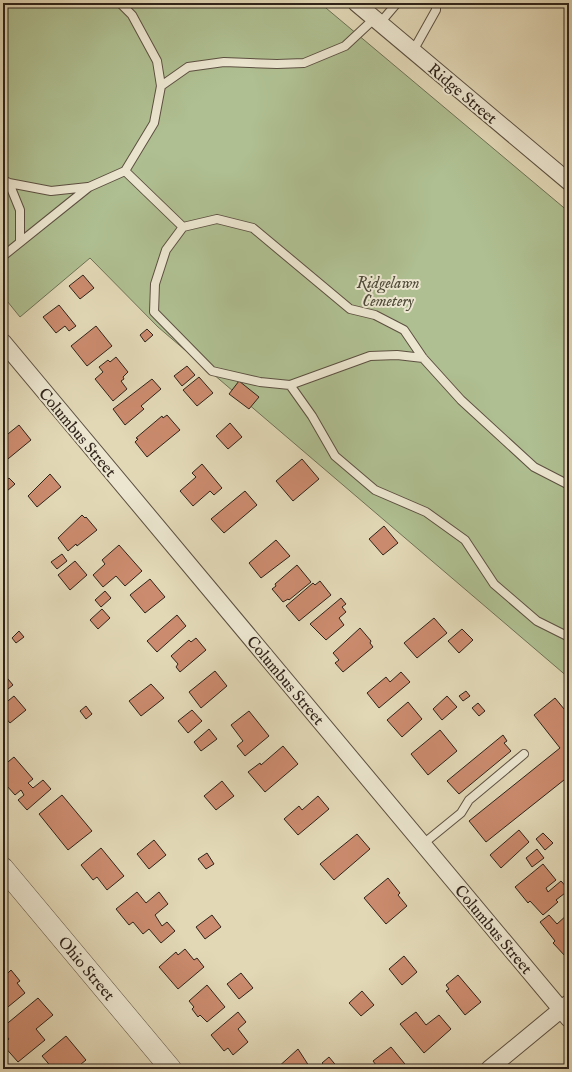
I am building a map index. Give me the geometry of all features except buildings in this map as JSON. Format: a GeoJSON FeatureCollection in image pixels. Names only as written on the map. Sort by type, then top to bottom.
{"type":"FeatureCollection","features":[{"type":"Feature","properties":{"kind":"street","name":"Ridge Street"},"geometry":{"type":"LineString","coordinates":[[356,3],[569,182]]}},
{"type":"Feature","properties":{"kind":"street","name":"Columbus Street"},"geometry":{"type":"LineString","coordinates":[[3,342],[423,844],[566,1011]]}},
{"type":"Feature","properties":{"kind":"street","name":"Ohio Street"},"geometry":{"type":"LineString","coordinates":[[3,868],[171,1069]]}},
{"type":"Feature","properties":{"kind":"street"},"geometry":{"type":"LineString","coordinates":[[489,1069],[566,1011]]}},
{"type":"Feature","properties":{"kind":"lane"},"geometry":{"type":"LineString","coordinates":[[3,256],[89,187],[125,171],[154,123],[161,86],[157,61],[132,16],[120,3]]}},
{"type":"Feature","properties":{"kind":"lane"},"geometry":{"type":"LineString","coordinates":[[161,86],[188,68],[217,63],[304,62],[345,46],[397,3]]}},
{"type":"Feature","properties":{"kind":"lane"},"geometry":{"type":"LineString","coordinates":[[413,51],[436,10],[436,3]]}},
{"type":"Feature","properties":{"kind":"lane"},"geometry":{"type":"LineString","coordinates":[[125,171],[183,227]]}},
{"type":"Feature","properties":{"kind":"lane"},"geometry":{"type":"LineString","coordinates":[[6,182],[51,191],[89,187]]}},
{"type":"Feature","properties":{"kind":"lane"},"geometry":{"type":"LineString","coordinates":[[6,182],[20,210],[20,242]]}},
{"type":"Feature","properties":{"kind":"lane"},"geometry":{"type":"LineString","coordinates":[[423,358],[397,355],[370,356],[290,385],[260,382],[212,371],[154,312],[155,284],[166,250],[183,227],[217,219],[253,228],[350,309],[374,315],[404,330],[423,358],[461,400],[534,467],[569,485]]}},
{"type":"Feature","properties":{"kind":"lane"},"geometry":{"type":"LineString","coordinates":[[290,385],[312,416],[335,456],[375,490],[426,512],[465,540],[494,584],[537,621],[569,637]]}},
{"type":"Feature","properties":{"kind":"lane"},"geometry":{"type":"LineString","coordinates":[[423,844],[461,813],[469,800],[524,754]]}},
{"type":"Feature","properties":{"kind":"green space","name":"Ridgelawn Cemetery"},"geometry":{"type":"Polygon","coordinates":[[[3,3],[320,3],[569,212],[569,678],[158,327],[90,258],[20,317],[3,296],[3,3]]]}}]}
